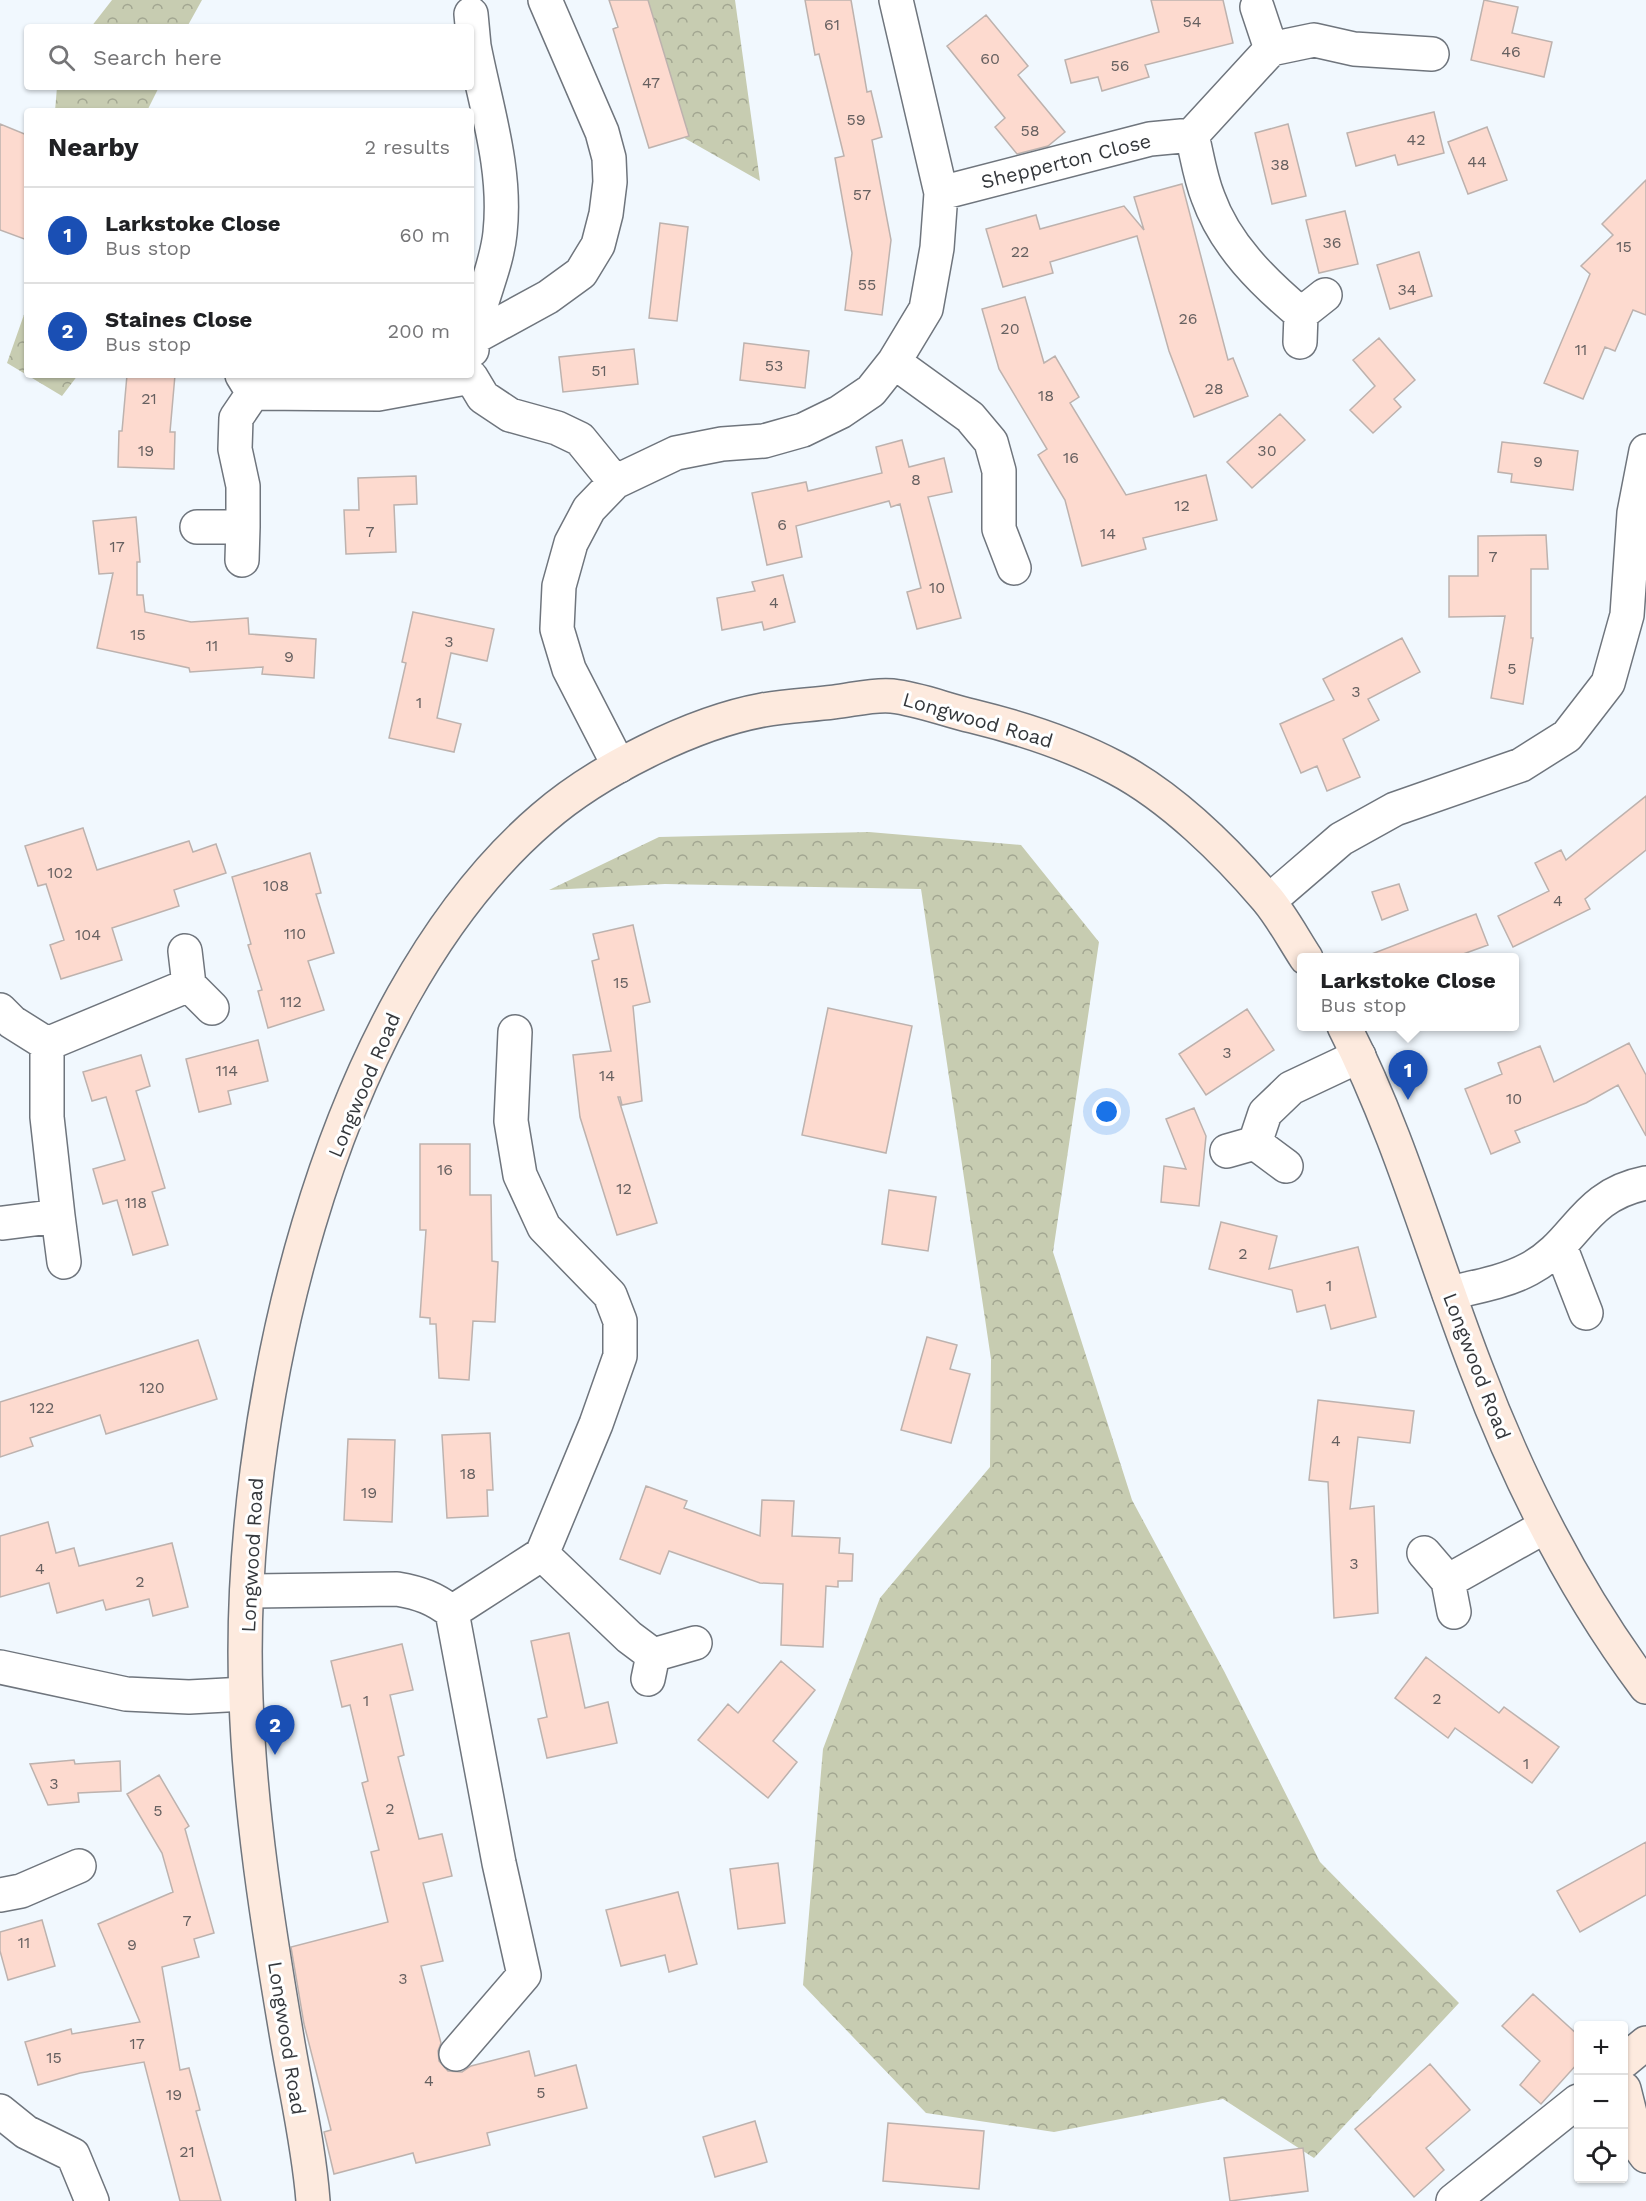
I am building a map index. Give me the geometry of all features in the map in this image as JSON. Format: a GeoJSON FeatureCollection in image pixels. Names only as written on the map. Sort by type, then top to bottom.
{"type":"FeatureCollection","features":[{"type":"Feature","properties":{"kind":"street"},"geometry":{"type":"LineString","coordinates":[[474,362],[548,297],[581,273],[597,245],[606,214],[609,166],[602,132],[545,0]]}},
{"type":"Feature","properties":{"kind":"street"},"geometry":{"type":"LineString","coordinates":[[619,766],[569,669],[557,629],[558,586],[571,543],[589,509],[615,482],[676,453],[722,444],[764,441],[802,429],[840,412],[871,391],[894,362],[926,309],[937,248],[941,193],[896,0]]}},
{"type":"Feature","properties":{"kind":"street"},"geometry":{"type":"LineString","coordinates":[[1257,7],[1271,49]]}},
{"type":"Feature","properties":{"kind":"street"},"geometry":{"type":"LineString","coordinates":[[471,14],[471,24]]}},
{"type":"Feature","properties":{"kind":"street"},"geometry":{"type":"LineString","coordinates":[[1309,317],[1268,286],[1227,236],[1208,197],[1192,135],[1271,49],[1314,40],[1354,49],[1432,54]]}},
{"type":"Feature","properties":{"kind":"street"},"geometry":{"type":"LineString","coordinates":[[474,55],[498,157],[503,194],[500,236],[474,352]]}},
{"type":"Feature","properties":{"kind":"street","name":"Shepperton Close"},"geometry":{"type":"LineString","coordinates":[[941,193],[1150,139],[1192,135]]}},
{"type":"Feature","properties":{"kind":"street"},"geometry":{"type":"LineString","coordinates":[[894,362],[970,417],[991,442],[999,471],[999,529],[1014,568]]}},
{"type":"Feature","properties":{"kind":"street"},"geometry":{"type":"LineString","coordinates":[[474,373],[483,397],[510,415],[557,428],[580,439],[615,482]]}},
{"type":"Feature","properties":{"kind":"street"},"geometry":{"type":"LineString","coordinates":[[242,560],[243,486],[235,449],[236,418],[247,384],[378,394],[429,378]]}},
{"type":"Feature","properties":{"kind":"street"},"geometry":{"type":"LineString","coordinates":[[1269,901],[1341,839],[1395,809],[1521,765],[1567,736],[1608,683],[1636,617],[1634,513],[1646,452]]}},
{"type":"Feature","properties":{"kind":"street"},"geometry":{"type":"LineString","coordinates":[[197,527],[243,527]]}},
{"type":"Feature","properties":{"kind":"street","name":"Longwood Road"},"geometry":{"type":"LineString","coordinates":[[313,2201],[252,1801],[245,1694],[247,1591],[255,1475],[274,1364],[304,1242],[342,1126],[387,1023],[447,926],[497,863],[545,816],[619,766],[685,734],[759,710],[889,696],[1011,726],[1059,742],[1118,769],[1174,807],[1269,901],[1303,953]]}},
{"type":"Feature","properties":{"kind":"street"},"geometry":{"type":"LineString","coordinates":[[185,951],[189,985],[212,1008]]}},
{"type":"Feature","properties":{"kind":"street"},"geometry":{"type":"LineString","coordinates":[[47,1044],[189,985]]}},
{"type":"Feature","properties":{"kind":"street"},"geometry":{"type":"LineString","coordinates":[[0,1010],[47,1044]]}},
{"type":"Feature","properties":{"kind":"street","name":"Longwood Road"},"geometry":{"type":"LineString","coordinates":[[1346,1031],[1359,1056],[1426,1222],[1449,1293],[1509,1451],[1544,1527],[1586,1599],[1646,1687]]}},
{"type":"Feature","properties":{"kind":"street"},"geometry":{"type":"LineString","coordinates":[[452,1612],[542,1554],[596,1424],[620,1356],[620,1321],[610,1295],[544,1227],[520,1175],[511,1121],[516,1032]]}},
{"type":"Feature","properties":{"kind":"street"},"geometry":{"type":"LineString","coordinates":[[47,1044],[47,1117],[64,1262]]}},
{"type":"Feature","properties":{"kind":"street"},"geometry":{"type":"LineString","coordinates":[[1286,1166],[1241,1147],[1265,1113],[1290,1088],[1359,1056]]}},
{"type":"Feature","properties":{"kind":"street"},"geometry":{"type":"LineString","coordinates":[[1449,1293],[1487,1284],[1529,1269],[1560,1246],[1578,1222],[1601,1201],[1630,1186],[1646,1183]]}},
{"type":"Feature","properties":{"kind":"street"},"geometry":{"type":"LineString","coordinates":[[3,1223],[58,1216]]}},
{"type":"Feature","properties":{"kind":"street"},"geometry":{"type":"LineString","coordinates":[[1560,1246],[1587,1313]]}},
{"type":"Feature","properties":{"kind":"street"},"geometry":{"type":"LineString","coordinates":[[1424,1553],[1451,1596],[1544,1527]]}},
{"type":"Feature","properties":{"kind":"street"},"geometry":{"type":"LineString","coordinates":[[542,1554],[629,1637],[650,1667],[695,1644]]}},
{"type":"Feature","properties":{"kind":"street"},"geometry":{"type":"LineString","coordinates":[[247,1591],[397,1589],[428,1596],[452,1612],[499,1863],[524,1975],[456,2054]]}},
{"type":"Feature","properties":{"kind":"street"},"geometry":{"type":"LineString","coordinates":[[0,1667],[126,1694],[189,1697],[245,1694]]}},
{"type":"Feature","properties":{"kind":"street"},"geometry":{"type":"LineString","coordinates":[[0,1895],[21,1891],[79,1866]]}},
{"type":"Feature","properties":{"kind":"street"},"geometry":{"type":"LineString","coordinates":[[1628,2057],[1646,2043]]}},
{"type":"Feature","properties":{"kind":"street"},"geometry":{"type":"LineString","coordinates":[[0,2111],[26,2132],[74,2155],[92,2201]]}},
{"type":"Feature","properties":{"kind":"street"},"geometry":{"type":"LineString","coordinates":[[1628,2111],[1636,2147]]}},
{"type":"Feature","properties":{"kind":"street"},"geometry":{"type":"LineString","coordinates":[[1453,2201],[1571,2115]]}},
{"type":"Feature","properties":{"kind":"green space"},"geometry":{"type":"Polygon","coordinates":[[[112,0],[202,0],[189,24],[93,24],[112,0]]]}},
{"type":"Feature","properties":{"kind":"green space"},"geometry":{"type":"Polygon","coordinates":[[[622,0],[735,0],[760,181],[672,131],[622,0]]]}},
{"type":"Feature","properties":{"kind":"green space"},"geometry":{"type":"Polygon","coordinates":[[[57,90],[158,90],[148,108],[55,108],[57,90]]]}},
{"type":"Feature","properties":{"kind":"green space"},"geometry":{"type":"Polygon","coordinates":[[[24,315],[24,373],[7,363],[24,315]]]}},
{"type":"Feature","properties":{"kind":"green space"},"geometry":{"type":"Polygon","coordinates":[[[32,378],[76,378],[62,396],[32,378]]]}},
{"type":"Feature","properties":{"kind":"green space"},"geometry":{"type":"Polygon","coordinates":[[[869,832],[1021,845],[1099,942],[1053,1252],[1132,1500],[1224,1671],[1320,1862],[1459,2003],[1314,2158],[1223,2099],[1054,2132],[926,2113],[803,1985],[823,1749],[880,1598],[990,1467],[991,1359],[921,889],[665,884],[549,890],[659,837],[869,832]]]}},
{"type":"Feature","properties":{"kind":"building"},"geometry":{"type":"Polygon","coordinates":[[[609,0],[648,0],[689,136],[649,148],[613,29],[618,27],[609,0]]]}},
{"type":"Feature","properties":{"kind":"building"},"geometry":{"type":"Polygon","coordinates":[[[805,0],[851,0],[867,92],[871,91],[882,137],[872,140],[891,240],[882,315],[845,310],[852,253],[835,158],[844,156],[819,54],[815,55],[805,0]]]}},
{"type":"Feature","properties":{"kind":"building"},"geometry":{"type":"Polygon","coordinates":[[[1151,0],[1223,0],[1233,43],[1145,65],[1149,77],[1102,91],[1098,77],[1071,83],[1065,60],[1159,32],[1151,0]]]}},
{"type":"Feature","properties":{"kind":"building"},"geometry":{"type":"Polygon","coordinates":[[[1484,0],[1518,7],[1512,33],[1552,42],[1544,77],[1471,60],[1484,0]]]}},
{"type":"Feature","properties":{"kind":"building"},"geometry":{"type":"Polygon","coordinates":[[[986,15],[1028,66],[1018,75],[1065,132],[1048,146],[1017,154],[995,127],[1005,118],[947,46],[986,15]]]}},
{"type":"Feature","properties":{"kind":"building"},"geometry":{"type":"Polygon","coordinates":[[[1434,112],[1444,153],[1398,165],[1395,155],[1356,166],[1347,133],[1434,112]]]}},
{"type":"Feature","properties":{"kind":"building"},"geometry":{"type":"Polygon","coordinates":[[[0,124],[24,134],[24,239],[0,230],[0,124]]]}},
{"type":"Feature","properties":{"kind":"building"},"geometry":{"type":"Polygon","coordinates":[[[1288,124],[1306,196],[1272,204],[1255,133],[1288,124]]]}},
{"type":"Feature","properties":{"kind":"building"},"geometry":{"type":"Polygon","coordinates":[[[1487,127],[1507,180],[1468,194],[1448,142],[1487,127]]]}},
{"type":"Feature","properties":{"kind":"building"},"geometry":{"type":"Polygon","coordinates":[[[1646,180],[1646,315],[1633,310],[1615,351],[1605,347],[1583,399],[1544,383],[1590,274],[1581,266],[1613,235],[1602,224],[1646,180]]]}},
{"type":"Feature","properties":{"kind":"building"},"geometry":{"type":"Polygon","coordinates":[[[1182,184],[1228,360],[1233,358],[1248,396],[1194,417],[1169,351],[1137,236],[1050,262],[1053,273],[1003,287],[986,229],[1036,215],[1040,229],[1124,206],[1144,230],[1134,197],[1182,184]]]}},
{"type":"Feature","properties":{"kind":"building"},"geometry":{"type":"Polygon","coordinates":[[[1345,211],[1358,264],[1319,273],[1306,220],[1345,211]]]}},
{"type":"Feature","properties":{"kind":"building"},"geometry":{"type":"Polygon","coordinates":[[[660,223],[688,227],[677,321],[649,318],[660,223]]]}},
{"type":"Feature","properties":{"kind":"building"},"geometry":{"type":"Polygon","coordinates":[[[1419,252],[1432,296],[1390,309],[1377,265],[1419,252]]]}},
{"type":"Feature","properties":{"kind":"building"},"geometry":{"type":"Polygon","coordinates":[[[1025,297],[1044,363],[1055,356],[1079,397],[1070,403],[1126,495],[1206,475],[1217,520],[1143,538],[1146,549],[1082,566],[1065,500],[1038,455],[1047,449],[999,369],[982,309],[1025,297]]]}},
{"type":"Feature","properties":{"kind":"building"},"geometry":{"type":"Polygon","coordinates":[[[1379,338],[1415,380],[1394,399],[1401,407],[1373,433],[1350,410],[1375,386],[1353,360],[1379,338]]]}},
{"type":"Feature","properties":{"kind":"building"},"geometry":{"type":"Polygon","coordinates":[[[744,343],[809,351],[805,388],[740,380],[744,343]]]}},
{"type":"Feature","properties":{"kind":"building"},"geometry":{"type":"Polygon","coordinates":[[[634,349],[638,384],[563,392],[559,357],[634,349]]]}},
{"type":"Feature","properties":{"kind":"building"},"geometry":{"type":"Polygon","coordinates":[[[127,378],[175,378],[170,432],[175,432],[174,469],[118,467],[119,431],[122,431],[127,378]]]}},
{"type":"Feature","properties":{"kind":"building"},"geometry":{"type":"Polygon","coordinates":[[[1280,414],[1305,440],[1252,488],[1227,462],[1280,414]]]}},
{"type":"Feature","properties":{"kind":"building"},"geometry":{"type":"Polygon","coordinates":[[[902,440],[909,467],[944,458],[952,492],[928,497],[961,618],[917,629],[907,592],[921,588],[900,504],[891,507],[889,501],[796,526],[802,557],[767,565],[752,493],[806,482],[808,491],[882,473],[876,447],[902,440]]]}},
{"type":"Feature","properties":{"kind":"building"},"geometry":{"type":"Polygon","coordinates":[[[1502,442],[1578,451],[1573,490],[1511,482],[1512,474],[1498,472],[1502,442]]]}},
{"type":"Feature","properties":{"kind":"building"},"geometry":{"type":"Polygon","coordinates":[[[416,476],[417,504],[394,505],[396,552],[346,554],[344,510],[359,510],[358,478],[416,476]]]}},
{"type":"Feature","properties":{"kind":"building"},"geometry":{"type":"Polygon","coordinates":[[[136,517],[140,562],[137,562],[137,595],[143,595],[145,612],[191,622],[248,618],[249,634],[316,639],[314,678],[262,674],[263,667],[190,672],[189,668],[97,648],[113,573],[99,574],[93,521],[136,517]]]}},
{"type":"Feature","properties":{"kind":"building"},"geometry":{"type":"Polygon","coordinates":[[[1546,535],[1548,569],[1531,569],[1531,638],[1533,638],[1523,704],[1491,698],[1505,616],[1449,617],[1449,576],[1478,576],[1478,536],[1546,535]]]}},
{"type":"Feature","properties":{"kind":"building"},"geometry":{"type":"Polygon","coordinates":[[[783,575],[795,622],[764,630],[762,622],[722,630],[717,598],[755,591],[752,582],[783,575]]]}},
{"type":"Feature","properties":{"kind":"building"},"geometry":{"type":"Polygon","coordinates":[[[413,612],[494,629],[487,661],[451,653],[437,718],[461,724],[454,752],[389,738],[406,663],[402,662],[413,612]]]}},
{"type":"Feature","properties":{"kind":"building"},"geometry":{"type":"Polygon","coordinates":[[[1402,638],[1420,672],[1368,699],[1379,720],[1343,739],[1360,777],[1327,791],[1317,766],[1301,773],[1280,724],[1334,700],[1323,679],[1402,638]]]}},
{"type":"Feature","properties":{"kind":"building"},"geometry":{"type":"Polygon","coordinates":[[[1646,796],[1646,850],[1585,899],[1590,909],[1513,947],[1498,916],[1549,891],[1535,863],[1561,850],[1566,860],[1646,796]]]}},
{"type":"Feature","properties":{"kind":"building"},"geometry":{"type":"Polygon","coordinates":[[[83,828],[97,870],[189,841],[193,852],[216,844],[226,873],[174,890],[179,906],[112,928],[122,960],[61,979],[50,945],[64,940],[46,884],[38,886],[25,846],[83,828]]]}},
{"type":"Feature","properties":{"kind":"building"},"geometry":{"type":"Polygon","coordinates":[[[310,853],[321,893],[316,894],[334,953],[308,961],[324,1010],[268,1028],[258,991],[262,990],[248,945],[251,944],[232,877],[310,853]]]}},
{"type":"Feature","properties":{"kind":"building"},"geometry":{"type":"Polygon","coordinates":[[[1399,884],[1408,910],[1382,920],[1372,892],[1399,884]]]}},
{"type":"Feature","properties":{"kind":"building"},"geometry":{"type":"Polygon","coordinates":[[[1476,914],[1488,945],[1466,953],[1374,953],[1476,914]]]}},
{"type":"Feature","properties":{"kind":"building"},"geometry":{"type":"Polygon","coordinates":[[[633,925],[650,1002],[633,1006],[642,1101],[622,1105],[618,1097],[657,1223],[617,1235],[580,1117],[573,1055],[611,1051],[592,961],[599,959],[593,934],[633,925]]]}},
{"type":"Feature","properties":{"kind":"building"},"geometry":{"type":"Polygon","coordinates":[[[828,1008],[912,1026],[886,1153],[802,1135],[828,1008]]]}},
{"type":"Feature","properties":{"kind":"building"},"geometry":{"type":"Polygon","coordinates":[[[1247,1009],[1274,1050],[1206,1095],[1179,1054],[1247,1009]]]}},
{"type":"Feature","properties":{"kind":"building"},"geometry":{"type":"Polygon","coordinates":[[[258,1040],[268,1081],[228,1091],[231,1104],[199,1112],[186,1059],[258,1040]]]}},
{"type":"Feature","properties":{"kind":"building"},"geometry":{"type":"Polygon","coordinates":[[[1629,1043],[1646,1075],[1646,1136],[1618,1085],[1586,1103],[1515,1131],[1520,1142],[1491,1154],[1465,1089],[1502,1074],[1498,1063],[1540,1046],[1554,1082],[1629,1043]]]}},
{"type":"Feature","properties":{"kind":"building"},"geometry":{"type":"Polygon","coordinates":[[[141,1055],[150,1086],[136,1091],[165,1188],[152,1192],[168,1245],[133,1255],[117,1200],[103,1204],[93,1169],[125,1160],[106,1097],[92,1101],[83,1072],[141,1055]]]}},
{"type":"Feature","properties":{"kind":"building"},"geometry":{"type":"Polygon","coordinates":[[[1194,1108],[1206,1136],[1199,1206],[1161,1202],[1164,1166],[1186,1169],[1166,1119],[1194,1108]]]}},
{"type":"Feature","properties":{"kind":"building"},"geometry":{"type":"Polygon","coordinates":[[[420,1144],[470,1144],[470,1195],[491,1195],[492,1261],[498,1262],[495,1322],[473,1321],[469,1380],[439,1378],[436,1324],[430,1324],[430,1318],[420,1317],[426,1230],[420,1230],[420,1144]]]}},
{"type":"Feature","properties":{"kind":"building"},"geometry":{"type":"Polygon","coordinates":[[[889,1190],[936,1197],[928,1251],[882,1244],[889,1190]]]}},
{"type":"Feature","properties":{"kind":"building"},"geometry":{"type":"Polygon","coordinates":[[[1221,1222],[1277,1236],[1269,1269],[1358,1247],[1376,1317],[1331,1329],[1325,1305],[1297,1312],[1292,1290],[1209,1269],[1221,1222]]]}},
{"type":"Feature","properties":{"kind":"building"},"geometry":{"type":"Polygon","coordinates":[[[927,1337],[957,1345],[950,1369],[970,1374],[951,1443],[901,1430],[927,1337]]]}},
{"type":"Feature","properties":{"kind":"building"},"geometry":{"type":"Polygon","coordinates":[[[198,1340],[217,1399],[106,1434],[100,1415],[30,1438],[33,1446],[0,1457],[0,1402],[198,1340]]]}},
{"type":"Feature","properties":{"kind":"building"},"geometry":{"type":"Polygon","coordinates":[[[1318,1400],[1414,1411],[1410,1443],[1358,1437],[1350,1509],[1374,1506],[1378,1613],[1334,1618],[1328,1482],[1309,1480],[1318,1400]]]}},
{"type":"Feature","properties":{"kind":"building"},"geometry":{"type":"Polygon","coordinates":[[[490,1433],[493,1490],[487,1490],[488,1516],[447,1518],[442,1435],[490,1433]]]}},
{"type":"Feature","properties":{"kind":"building"},"geometry":{"type":"Polygon","coordinates":[[[348,1439],[395,1440],[392,1522],[344,1520],[348,1439]]]}},
{"type":"Feature","properties":{"kind":"building"},"geometry":{"type":"Polygon","coordinates":[[[646,1486],[687,1501],[684,1508],[760,1536],[762,1500],[794,1501],[792,1536],[840,1538],[839,1553],[853,1554],[852,1581],[838,1581],[838,1587],[826,1586],[823,1647],[781,1645],[783,1584],[760,1583],[669,1551],[660,1574],[620,1559],[646,1486]]]}},
{"type":"Feature","properties":{"kind":"building"},"geometry":{"type":"Polygon","coordinates":[[[48,1522],[56,1553],[74,1548],[79,1566],[172,1543],[188,1607],[153,1616],[149,1599],[106,1610],[103,1600],[57,1613],[49,1583],[0,1597],[0,1536],[48,1522]]]}},
{"type":"Feature","properties":{"kind":"building"},"geometry":{"type":"Polygon","coordinates":[[[569,1633],[585,1708],[608,1702],[617,1743],[547,1758],[538,1719],[547,1717],[531,1641],[569,1633]]]}},
{"type":"Feature","properties":{"kind":"building"},"geometry":{"type":"Polygon","coordinates":[[[402,1644],[413,1690],[390,1695],[404,1755],[398,1757],[419,1839],[442,1834],[452,1876],[423,1883],[443,1961],[421,1966],[441,2043],[438,2051],[439,2061],[448,2071],[462,2072],[471,2066],[529,2051],[535,2076],[576,2065],[587,2108],[487,2133],[490,2145],[416,2163],[413,2153],[334,2174],[324,2132],[331,2130],[304,2024],[291,1947],[388,1922],[371,1852],[379,1850],[362,1783],[368,1781],[350,1705],[342,1707],[331,1661],[402,1644]]]}},
{"type":"Feature","properties":{"kind":"building"},"geometry":{"type":"Polygon","coordinates":[[[1426,1657],[1499,1713],[1504,1707],[1559,1747],[1532,1783],[1455,1728],[1448,1738],[1395,1698],[1426,1657]]]}},
{"type":"Feature","properties":{"kind":"building"},"geometry":{"type":"Polygon","coordinates":[[[781,1661],[815,1690],[773,1741],[797,1762],[768,1798],[698,1740],[728,1704],[738,1713],[781,1661]]]}},
{"type":"Feature","properties":{"kind":"building"},"geometry":{"type":"Polygon","coordinates":[[[74,1760],[75,1764],[120,1761],[121,1791],[78,1793],[79,1802],[48,1805],[30,1764],[74,1760]]]}},
{"type":"Feature","properties":{"kind":"building"},"geometry":{"type":"Polygon","coordinates":[[[159,1775],[189,1826],[185,1829],[214,1933],[194,1939],[199,1957],[162,1967],[180,2070],[189,2068],[200,2110],[196,2111],[221,2201],[180,2201],[144,2062],[80,2073],[38,2085],[25,2042],[71,2029],[72,2034],[140,2022],[98,1924],[173,1892],[162,1853],[127,1794],[159,1775]]]}},
{"type":"Feature","properties":{"kind":"building"},"geometry":{"type":"Polygon","coordinates":[[[1646,1842],[1646,1895],[1580,1932],[1557,1891],[1646,1842]]]}},
{"type":"Feature","properties":{"kind":"building"},"geometry":{"type":"Polygon","coordinates":[[[778,1863],[785,1923],[738,1929],[730,1869],[778,1863]]]}},
{"type":"Feature","properties":{"kind":"building"},"geometry":{"type":"Polygon","coordinates":[[[678,1892],[697,1964],[669,1972],[665,1955],[621,1966],[606,1910],[678,1892]]]}},
{"type":"Feature","properties":{"kind":"building"},"geometry":{"type":"Polygon","coordinates":[[[42,1920],[55,1966],[8,1980],[0,1951],[0,1932],[42,1920]]]}},
{"type":"Feature","properties":{"kind":"building"},"geometry":{"type":"Polygon","coordinates":[[[1533,1994],[1574,2031],[1574,2067],[1541,2104],[1520,2085],[1540,2061],[1502,2026],[1533,1994]]]}},
{"type":"Feature","properties":{"kind":"building"},"geometry":{"type":"Polygon","coordinates":[[[1430,2064],[1470,2110],[1426,2148],[1444,2170],[1414,2197],[1355,2129],[1430,2064]]]}},
{"type":"Feature","properties":{"kind":"building"},"geometry":{"type":"Polygon","coordinates":[[[755,2121],[767,2162],[715,2177],[703,2137],[755,2121]]]}},
{"type":"Feature","properties":{"kind":"building"},"geometry":{"type":"Polygon","coordinates":[[[888,2123],[984,2131],[979,2189],[883,2181],[888,2123]]]}},
{"type":"Feature","properties":{"kind":"building"},"geometry":{"type":"Polygon","coordinates":[[[1303,2148],[1308,2191],[1230,2201],[1224,2158],[1303,2148]]]}},
{"type":"Feature","properties":{"kind":"place","name":"Larkstoke Close"},"geometry":{"type":"Point","coordinates":[1408,1100]}},
{"type":"Feature","properties":{"kind":"place","name":"Staines Close"},"geometry":{"type":"Point","coordinates":[275,1755]}}]}
